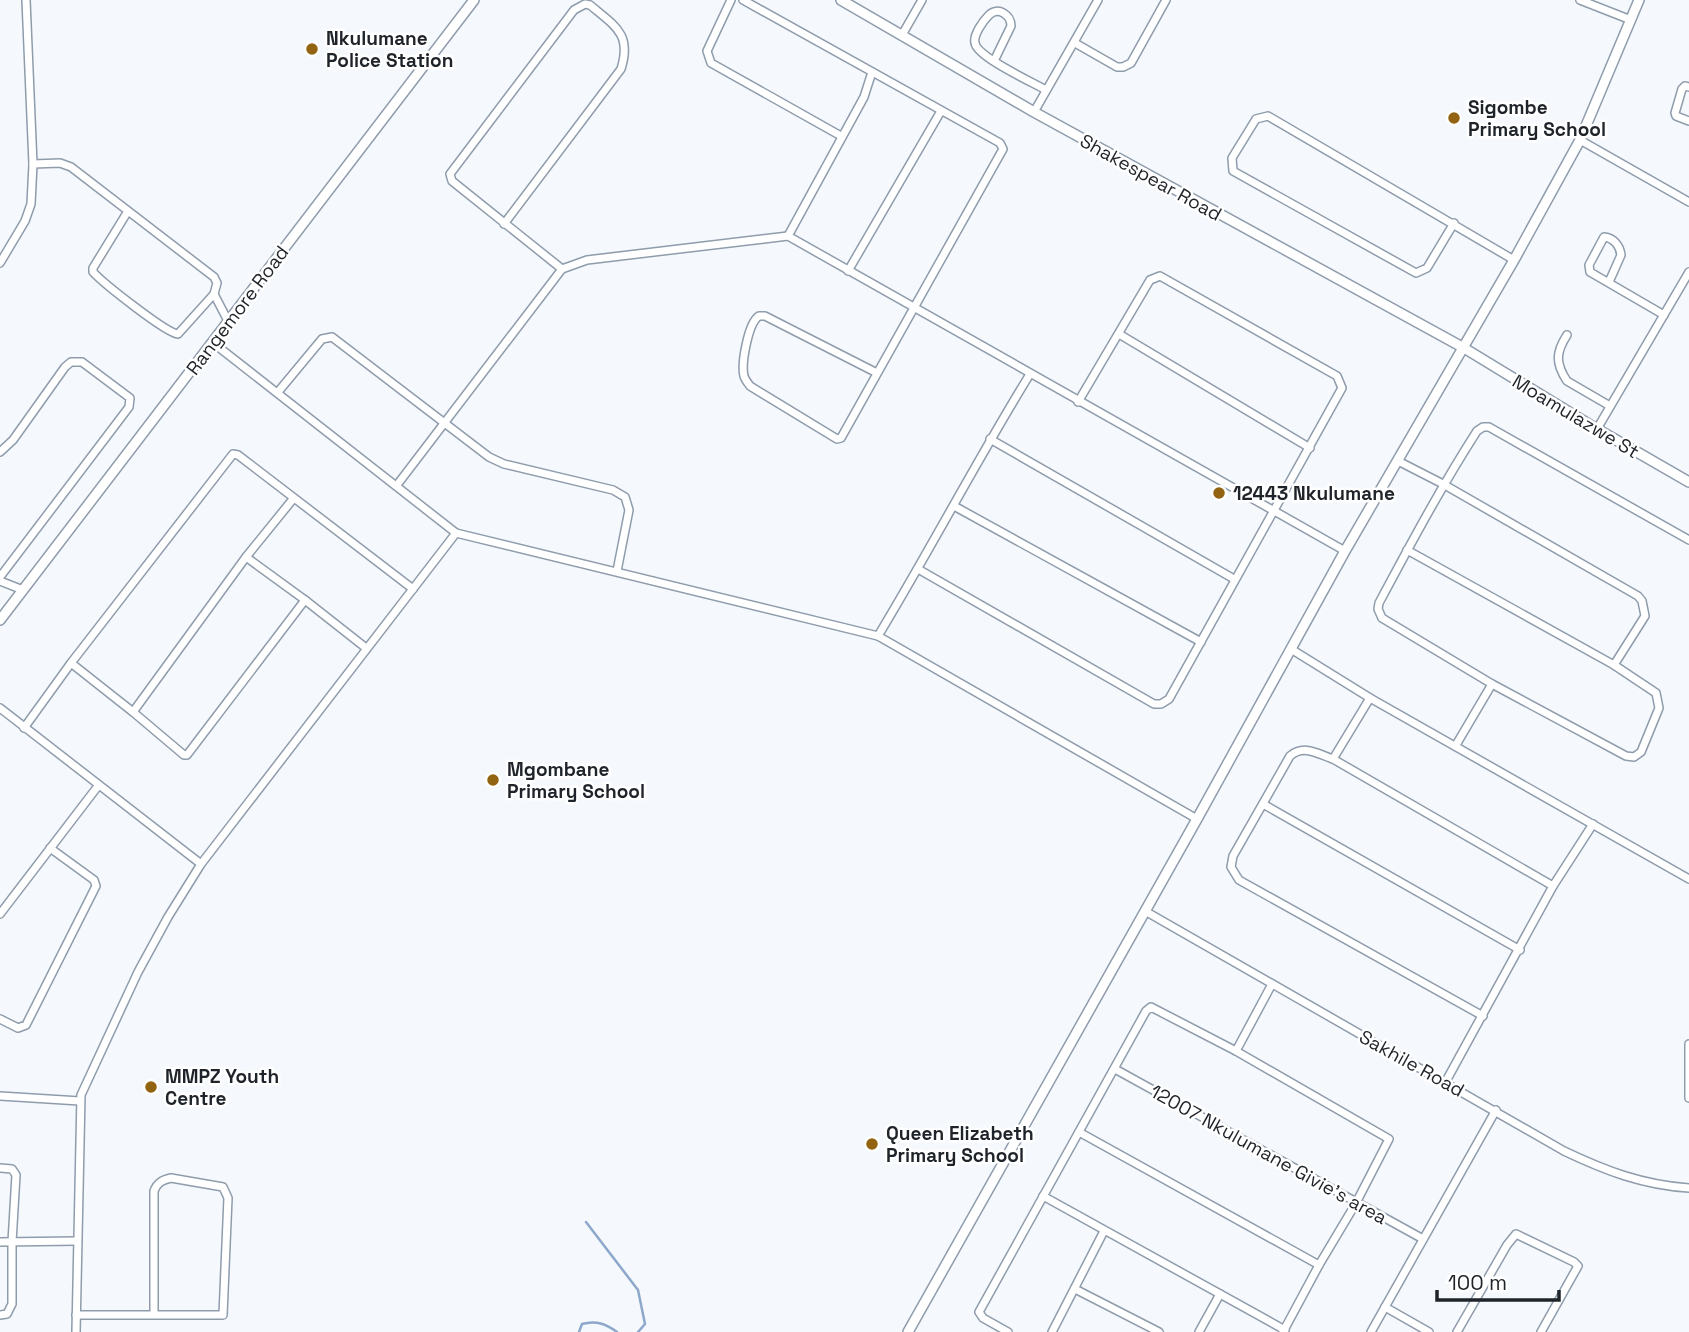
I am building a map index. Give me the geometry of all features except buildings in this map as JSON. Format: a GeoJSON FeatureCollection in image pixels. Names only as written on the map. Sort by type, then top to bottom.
{"type":"FeatureCollection","features":[{"type":"Feature","properties":{"kind":"street"},"geometry":{"type":"LineString","coordinates":[[0,262],[29,213],[31,204],[33,164],[26,0]]}},
{"type":"Feature","properties":{"kind":"street","name":"Rangemore Road"},"geometry":{"type":"LineString","coordinates":[[0,620],[474,0]]}},
{"type":"Feature","properties":{"kind":"street"},"geometry":{"type":"LineString","coordinates":[[731,0],[707,51],[712,63],[841,136]]}},
{"type":"Feature","properties":{"kind":"street"},"geometry":{"type":"LineString","coordinates":[[743,0],[1000,142],[1003,152],[843,436],[837,439],[750,386],[744,376],[743,366],[751,324],[758,316],[765,316],[877,373]]}},
{"type":"Feature","properties":{"kind":"street","name":"Shakespear Road"},"geometry":{"type":"LineString","coordinates":[[841,0],[1034,112],[1464,348]]}},
{"type":"Feature","properties":{"kind":"street"},"geometry":{"type":"LineString","coordinates":[[902,34],[922,0]]}},
{"type":"Feature","properties":{"kind":"street"},"geometry":{"type":"LineString","coordinates":[[1034,112],[1098,0]]}},
{"type":"Feature","properties":{"kind":"street"},"geometry":{"type":"LineString","coordinates":[[1075,43],[1117,67],[1131,64],[1166,0]]}},
{"type":"Feature","properties":{"kind":"street"},"geometry":{"type":"LineString","coordinates":[[1580,0],[1631,20]]}},
{"type":"Feature","properties":{"kind":"street"},"geometry":{"type":"LineString","coordinates":[[908,1332],[1198,819],[1345,551],[1514,260],[1580,139],[1639,0]]}},
{"type":"Feature","properties":{"kind":"street"},"geometry":{"type":"LineString","coordinates":[[504,224],[621,69],[625,55],[623,39],[617,28],[590,5],[574,10],[450,174],[452,181],[504,224],[562,269]]}},
{"type":"Feature","properties":{"kind":"street"},"geometry":{"type":"LineString","coordinates":[[993,61],[1012,26],[1006,14],[999,11],[990,14],[975,36],[975,45],[979,52],[993,61],[1046,90]]}},
{"type":"Feature","properties":{"kind":"street"},"geometry":{"type":"LineString","coordinates":[[788,236],[864,97],[872,72]]}},
{"type":"Feature","properties":{"kind":"street"},"geometry":{"type":"LineString","coordinates":[[1689,87],[1682,89],[1675,113],[1676,116],[1689,121]]}},
{"type":"Feature","properties":{"kind":"street"},"geometry":{"type":"LineString","coordinates":[[848,271],[941,111]]}},
{"type":"Feature","properties":{"kind":"street"},"geometry":{"type":"LineString","coordinates":[[1454,223],[1427,268],[1416,273],[1233,171],[1232,158],[1256,119],[1268,116],[1454,223],[1514,260]]}},
{"type":"Feature","properties":{"kind":"street"},"geometry":{"type":"LineString","coordinates":[[1580,139],[1689,202]]}},
{"type":"Feature","properties":{"kind":"street"},"geometry":{"type":"LineString","coordinates":[[33,164],[66,164],[128,211],[214,277],[217,283],[214,294],[181,333],[176,335],[95,275],[93,268],[128,211]]}},
{"type":"Feature","properties":{"kind":"street"},"geometry":{"type":"LineString","coordinates":[[397,485],[562,269],[587,260],[788,236],[1345,551]]}},
{"type":"Feature","properties":{"kind":"street"},"geometry":{"type":"LineString","coordinates":[[1609,282],[1621,255],[1619,246],[1604,237],[1589,269],[1609,282],[1664,315]]}},
{"type":"Feature","properties":{"kind":"street"},"geometry":{"type":"LineString","coordinates":[[1597,429],[1689,272]]}},
{"type":"Feature","properties":{"kind":"street"},"geometry":{"type":"LineString","coordinates":[[918,569],[1154,704],[1161,704],[1168,699],[1342,388],[1338,376],[1160,276],[1150,280],[1079,402]]}},
{"type":"Feature","properties":{"kind":"street"},"geometry":{"type":"LineString","coordinates":[[214,294],[228,321]]}},
{"type":"Feature","properties":{"kind":"street"},"geometry":{"type":"LineString","coordinates":[[1119,334],[1310,447]]}},
{"type":"Feature","properties":{"kind":"street"},"geometry":{"type":"LineString","coordinates":[[1567,335],[1559,347],[1557,357],[1562,374],[1567,381],[1610,406]]}},
{"type":"Feature","properties":{"kind":"street"},"geometry":{"type":"LineString","coordinates":[[278,392],[322,339],[332,337],[497,461],[614,490],[625,497],[629,510],[617,571]]}},
{"type":"Feature","properties":{"kind":"street"},"geometry":{"type":"LineString","coordinates":[[212,342],[456,533],[878,636],[1198,819]]}},
{"type":"Feature","properties":{"kind":"street","name":"Moamulazwe St"},"geometry":{"type":"LineString","coordinates":[[1464,348],[1689,482]]}},
{"type":"Feature","properties":{"kind":"street"},"geometry":{"type":"LineString","coordinates":[[0,452],[13,440],[71,362],[82,362],[130,398],[128,407],[0,579],[23,590]]}},
{"type":"Feature","properties":{"kind":"street"},"geometry":{"type":"LineString","coordinates":[[878,636],[1030,374]]}},
{"type":"Feature","properties":{"kind":"street"},"geometry":{"type":"LineString","coordinates":[[1408,550],[1614,665],[1656,693],[1659,708],[1641,752],[1634,757],[1626,756],[1492,684],[1382,618],[1378,604],[1443,484],[1477,431],[1483,427],[1489,427],[1689,540]]}},
{"type":"Feature","properties":{"kind":"street"},"geometry":{"type":"LineString","coordinates":[[990,439],[1234,579]]}},
{"type":"Feature","properties":{"kind":"street"},"geometry":{"type":"LineString","coordinates":[[24,728],[230,457],[238,455],[413,589]]}},
{"type":"Feature","properties":{"kind":"street"},"geometry":{"type":"LineString","coordinates":[[1398,461],[1443,484],[1637,596],[1642,601],[1645,616],[1614,665]]}},
{"type":"Feature","properties":{"kind":"street"},"geometry":{"type":"LineString","coordinates":[[133,712],[246,557],[293,499]]}},
{"type":"Feature","properties":{"kind":"street"},"geometry":{"type":"LineString","coordinates":[[954,506],[1201,642]]}},
{"type":"Feature","properties":{"kind":"street"},"geometry":{"type":"LineString","coordinates":[[76,1332],[80,1101],[138,972],[168,916],[201,864],[456,533]]}},
{"type":"Feature","properties":{"kind":"street"},"geometry":{"type":"LineString","coordinates":[[246,557],[366,648]]}},
{"type":"Feature","properties":{"kind":"street"},"geometry":{"type":"LineString","coordinates":[[71,663],[187,755],[305,600]]}},
{"type":"Feature","properties":{"kind":"street"},"geometry":{"type":"LineString","coordinates":[[1291,649],[1370,698],[1689,879]]}},
{"type":"Feature","properties":{"kind":"street"},"geometry":{"type":"LineString","coordinates":[[1456,745],[1492,684]]}},
{"type":"Feature","properties":{"kind":"street"},"geometry":{"type":"LineString","coordinates":[[1333,759],[1370,698]]}},
{"type":"Feature","properties":{"kind":"street"},"geometry":{"type":"LineString","coordinates":[[0,708],[201,864]]}},
{"type":"Feature","properties":{"kind":"street"},"geometry":{"type":"LineString","coordinates":[[1483,1016],[1239,880],[1231,867],[1233,856],[1290,757],[1296,752],[1306,750],[1333,759],[1553,886]]}},
{"type":"Feature","properties":{"kind":"street"},"geometry":{"type":"LineString","coordinates":[[1,909],[98,786]]}},
{"type":"Feature","properties":{"kind":"street"},"geometry":{"type":"LineString","coordinates":[[1263,804],[1520,950]]}},
{"type":"Feature","properties":{"kind":"street"},"geometry":{"type":"LineString","coordinates":[[1445,1083],[1553,886],[1593,824]]}},
{"type":"Feature","properties":{"kind":"street"},"geometry":{"type":"LineString","coordinates":[[0,1019],[18,1028],[26,1025],[96,886],[94,880],[50,848]]}},
{"type":"Feature","properties":{"kind":"street","name":"Sakhile Road"},"geometry":{"type":"LineString","coordinates":[[1145,911],[1564,1151],[1605,1170],[1650,1184],[1689,1188]]}},
{"type":"Feature","properties":{"kind":"street"},"geometry":{"type":"LineString","coordinates":[[1236,1051],[1272,984]]}},
{"type":"Feature","properties":{"kind":"street"},"geometry":{"type":"LineString","coordinates":[[1009,1332],[983,1318],[979,1312],[1043,1196],[1115,1069],[1146,1010],[1152,1007],[1387,1136],[1389,1142],[1318,1265],[1284,1331],[1043,1196]]}},
{"type":"Feature","properties":{"kind":"street"},"geometry":{"type":"LineString","coordinates":[[1689,1044],[1689,1098]]}},
{"type":"Feature","properties":{"kind":"street","name":"12007 Nkulumane Givie's area"},"geometry":{"type":"LineString","coordinates":[[1115,1069],[1423,1239]]}},
{"type":"Feature","properties":{"kind":"street"},"geometry":{"type":"LineString","coordinates":[[0,1096],[80,1101]]}},
{"type":"Feature","properties":{"kind":"street"},"geometry":{"type":"LineString","coordinates":[[1371,1332],[1496,1110]]}},
{"type":"Feature","properties":{"kind":"street"},"geometry":{"type":"LineString","coordinates":[[1079,1132],[1318,1265]]}},
{"type":"Feature","properties":{"kind":"street"},"geometry":{"type":"LineString","coordinates":[[0,1168],[12,1169],[16,1175],[12,1304],[7,1314],[0,1315]]}},
{"type":"Feature","properties":{"kind":"street"},"geometry":{"type":"LineString","coordinates":[[76,1315],[154,1315],[223,1315],[228,1198],[223,1187],[171,1178],[164,1179],[156,1186],[154,1315]]}},
{"type":"Feature","properties":{"kind":"street"},"geometry":{"type":"LineString","coordinates":[[1052,1332],[1104,1231]]}},
{"type":"Feature","properties":{"kind":"street"},"geometry":{"type":"LineString","coordinates":[[1457,1332],[1516,1234],[1574,1262],[1577,1266],[1541,1332]]}},
{"type":"Feature","properties":{"kind":"street"},"geometry":{"type":"LineString","coordinates":[[0,1242],[77,1241]]}},
{"type":"Feature","properties":{"kind":"street"},"geometry":{"type":"LineString","coordinates":[[1075,1289],[1159,1332]]}},
{"type":"Feature","properties":{"kind":"street"},"geometry":{"type":"LineString","coordinates":[[1199,1332],[1220,1294]]}},
{"type":"Feature","properties":{"kind":"street"},"geometry":{"type":"LineString","coordinates":[[1385,1307],[1429,1332]]}},
{"type":"Feature","properties":{"kind":"waterway"},"geometry":{"type":"LineString","coordinates":[[586,1222],[638,1290],[645,1324],[638,1332]]}},
{"type":"Feature","properties":{"kind":"waterway"},"geometry":{"type":"LineString","coordinates":[[579,1332],[582,1324],[592,1322],[617,1332]]}},
{"type":"Feature","properties":{"kind":"place","name":"Nkulumane Police Station"},"geometry":{"type":"Point","coordinates":[312,49]}},
{"type":"Feature","properties":{"kind":"place","name":"Sigombe Primary School"},"geometry":{"type":"Point","coordinates":[1454,118]}},
{"type":"Feature","properties":{"kind":"place","name":"12443 Nkulumane"},"geometry":{"type":"Point","coordinates":[1219,493]}},
{"type":"Feature","properties":{"kind":"place","name":"Mgombane Primary School"},"geometry":{"type":"Point","coordinates":[493,780]}},
{"type":"Feature","properties":{"kind":"place","name":"MMPZ Youth Centre"},"geometry":{"type":"Point","coordinates":[151,1087]}},
{"type":"Feature","properties":{"kind":"place","name":"Queen Elizabeth Primary School"},"geometry":{"type":"Point","coordinates":[872,1144]}}]}
